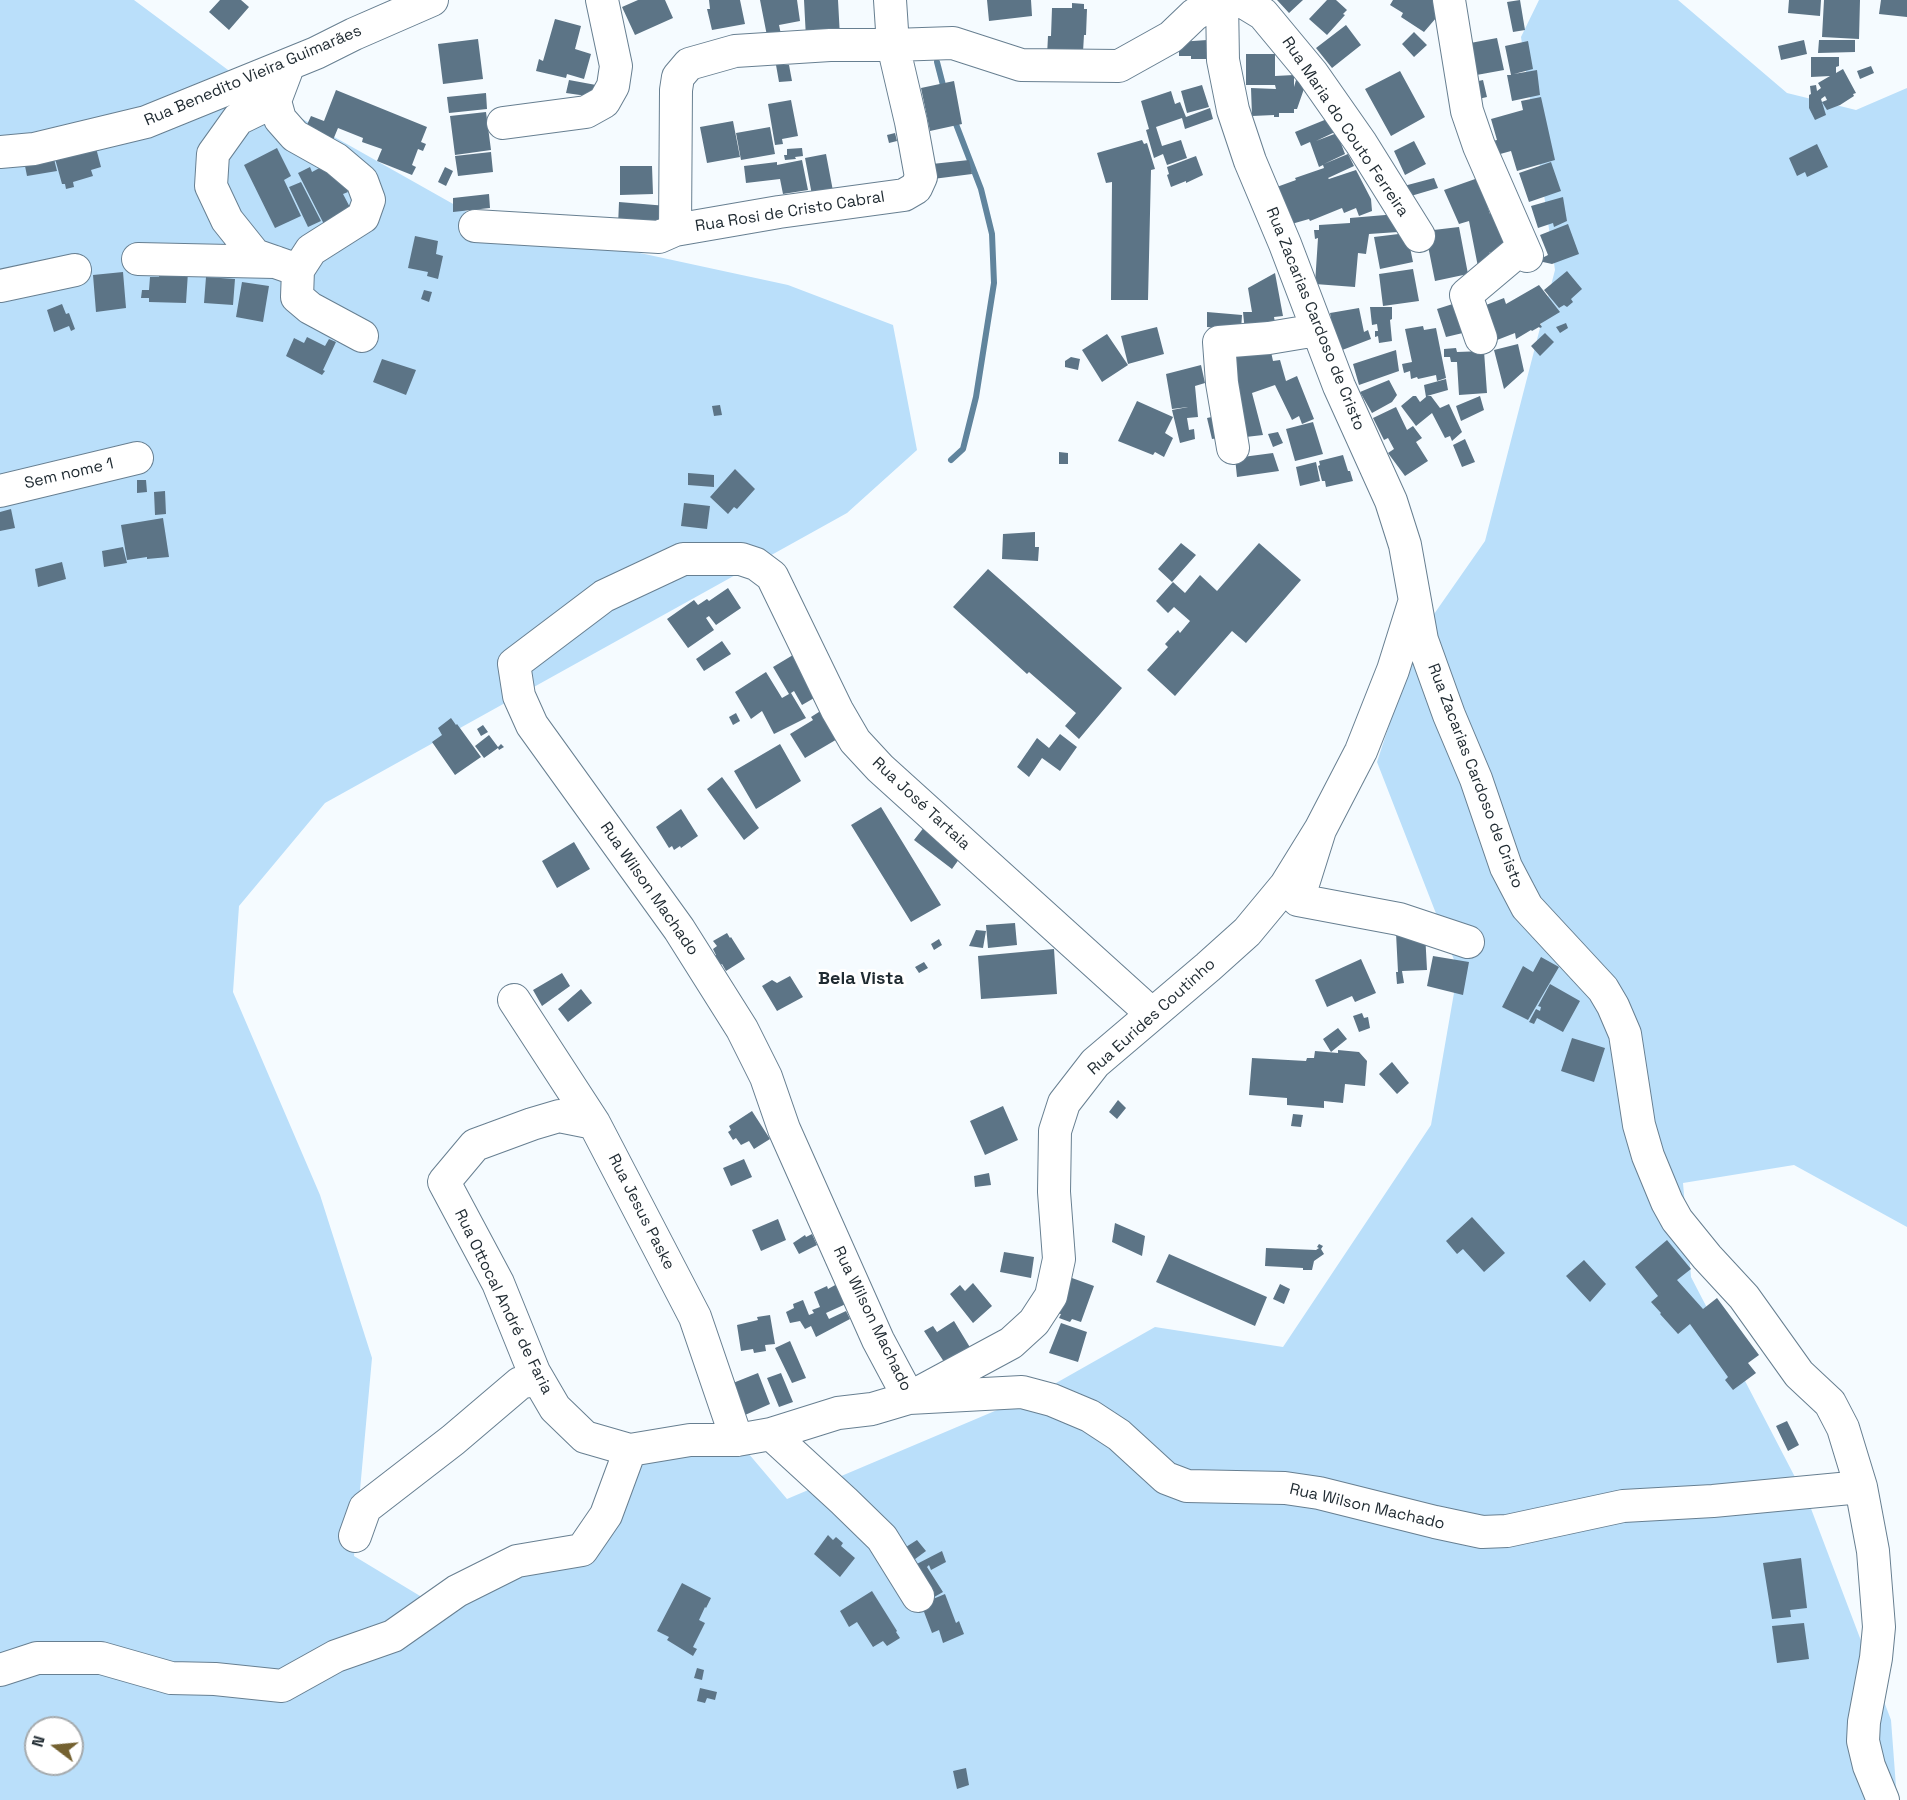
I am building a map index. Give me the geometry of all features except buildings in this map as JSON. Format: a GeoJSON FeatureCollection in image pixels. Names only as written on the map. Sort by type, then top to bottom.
{"type":"FeatureCollection","features":[{"type":"Feature","properties":{"kind":"street","name":"Rua Benedito Vieira Guimarães"},"geometry":{"type":"LineString","coordinates":[[0,152],[34,149],[146,122],[316,53],[397,14],[432,0]]}},
{"type":"Feature","properties":{"kind":"street"},"geometry":{"type":"LineString","coordinates":[[503,123],[586,111],[604,102],[613,86],[616,66],[602,0]]}},
{"type":"Feature","properties":{"kind":"street","name":"Rua Rosi de Cristo Cabral"},"geometry":{"type":"LineString","coordinates":[[890,0],[893,45],[921,177],[916,188],[904,195],[779,212],[675,230],[676,90],[678,77],[689,64],[735,51],[830,45],[893,45]]}},
{"type":"Feature","properties":{"kind":"street"},"geometry":{"type":"LineString","coordinates":[[893,45],[953,43],[1021,65],[1119,66],[1172,37],[1194,15],[1216,0]]}},
{"type":"Feature","properties":{"kind":"street","name":"Rua Zacarias Cardoso de Cristo"},"geometry":{"type":"LineString","coordinates":[[1222,0],[1223,60],[1233,110],[1250,160],[1339,386],[1391,501],[1405,545],[1422,640],[1449,715],[1476,779],[1506,867],[1527,907],[1603,988],[1625,1034],[1639,1125],[1648,1156],[1677,1220],[1744,1297],[1799,1374],[1830,1403],[1843,1428],[1861,1487],[1874,1551],[1879,1628],[1863,1741],[1869,1766],[1883,1800]]}},
{"type":"Feature","properties":{"kind":"street","name":"Rua Maria do Couto Ferreira"},"geometry":{"type":"LineString","coordinates":[[1240,0],[1263,14],[1312,73],[1361,144],[1419,236]]}},
{"type":"Feature","properties":{"kind":"street"},"geometry":{"type":"LineString","coordinates":[[1449,0],[1467,111],[1479,146],[1525,252],[1466,295],[1481,338]]}},
{"type":"Feature","properties":{"kind":"street"},"geometry":{"type":"LineString","coordinates":[[138,259],[287,266],[363,218],[369,200],[362,181],[336,159],[295,136],[280,119],[275,101],[290,64]]}},
{"type":"Feature","properties":{"kind":"street"},"geometry":{"type":"LineString","coordinates":[[275,101],[238,119],[213,154],[211,186],[227,220],[255,255],[287,266]]}},
{"type":"Feature","properties":{"kind":"street"},"geometry":{"type":"LineString","coordinates":[[475,226],[658,237],[675,230]]}},
{"type":"Feature","properties":{"kind":"street"},"geometry":{"type":"LineString","coordinates":[[287,266],[297,297],[310,308],[362,336]]}},
{"type":"Feature","properties":{"kind":"street"},"geometry":{"type":"LineString","coordinates":[[0,286],[75,270]]}},
{"type":"Feature","properties":{"kind":"street"},"geometry":{"type":"LineString","coordinates":[[1233,448],[1222,383],[1219,342],[1269,338],[1317,330]]}},
{"type":"Feature","properties":{"kind":"street","name":"Sem nome 1"},"geometry":{"type":"LineString","coordinates":[[0,490],[137,458]]}},
{"type":"Feature","properties":{"kind":"street","name":"Rua José Tartaia"},"geometry":{"type":"LineString","coordinates":[[514,664],[604,596],[683,560],[741,560],[756,564],[771,576],[837,710],[855,741],[880,768],[1152,1014]]}},
{"type":"Feature","properties":{"kind":"street"},"geometry":{"type":"LineString","coordinates":[[1415,602],[1361,751],[1320,830],[1298,900],[1399,919],[1468,942]]}},
{"type":"Feature","properties":{"kind":"street","name":"Rua Wilson Machado"},"geometry":{"type":"LineString","coordinates":[[514,664],[519,696],[532,725],[679,929],[742,1029],[766,1077],[784,1129],[878,1340],[909,1398],[1022,1392],[1052,1400],[1090,1416],[1119,1435],[1166,1478],[1187,1486],[1285,1488],[1319,1493],[1482,1532],[1507,1531],[1623,1506],[1713,1501],[1861,1487]]}},
{"type":"Feature","properties":{"kind":"street","name":"Rua Eurides Coutinho"},"geometry":{"type":"LineString","coordinates":[[630,1450],[690,1440],[737,1440],[771,1434],[838,1413],[872,1409],[909,1398],[1011,1343],[1034,1322],[1051,1296],[1059,1259],[1054,1192],[1055,1131],[1064,1103],[1095,1063],[1247,932],[1286,885],[1320,830]]}},
{"type":"Feature","properties":{"kind":"street","name":"Rua Jesus Paske"},"geometry":{"type":"LineString","coordinates":[[514,1000],[594,1123],[695,1317],[737,1440]]}},
{"type":"Feature","properties":{"kind":"street","name":"Rua Ottocal André de Faria"},"geometry":{"type":"LineString","coordinates":[[594,1123],[560,1116],[475,1145],[444,1182],[498,1283],[538,1379],[555,1408],[585,1437],[630,1450]]}},
{"type":"Feature","properties":{"kind":"street"},"geometry":{"type":"LineString","coordinates":[[355,1536],[365,1508],[453,1440],[520,1383],[538,1379]]}},
{"type":"Feature","properties":{"kind":"street"},"geometry":{"type":"LineString","coordinates":[[771,1434],[882,1538],[918,1596]]}},
{"type":"Feature","properties":{"kind":"street"},"geometry":{"type":"LineString","coordinates":[[0,1670],[37,1658],[101,1658],[171,1678],[215,1679],[282,1686],[336,1656],[393,1636],[457,1591],[517,1561],[582,1550],[606,1515],[630,1450]]}},
{"type":"Feature","properties":{"kind":"shaded area"},"geometry":{"type":"Polygon","coordinates":[[[0,0],[134,0],[267,99],[478,218],[788,285],[893,325],[917,450],[847,513],[325,803],[239,906],[233,992],[320,1195],[372,1358],[354,1556],[430,1602],[565,1552],[630,1450],[737,1440],[787,1499],[1042,1391],[1155,1327],[1283,1347],[1431,1125],[1458,970],[1377,762],[1418,637],[1485,541],[1555,270],[1521,37],[1539,0],[1678,0],[1787,93],[1856,110],[1907,88],[1907,1227],[1794,1165],[1683,1183],[1691,1277],[1810,1506],[1891,1720],[1897,1800],[0,1800],[0,0]]]}},
{"type":"Feature","properties":{"kind":"waterway"},"geometry":{"type":"LineString","coordinates":[[937,62],[944,89]]}},
{"type":"Feature","properties":{"kind":"waterway"},"geometry":{"type":"LineString","coordinates":[[951,460],[963,449],[976,397],[994,283],[992,234],[981,189],[954,119]]}},
{"type":"Feature","properties":{"kind":"district","name":"Bela Vista"},"geometry":{"type":"Point","coordinates":[861,979]}}]}
